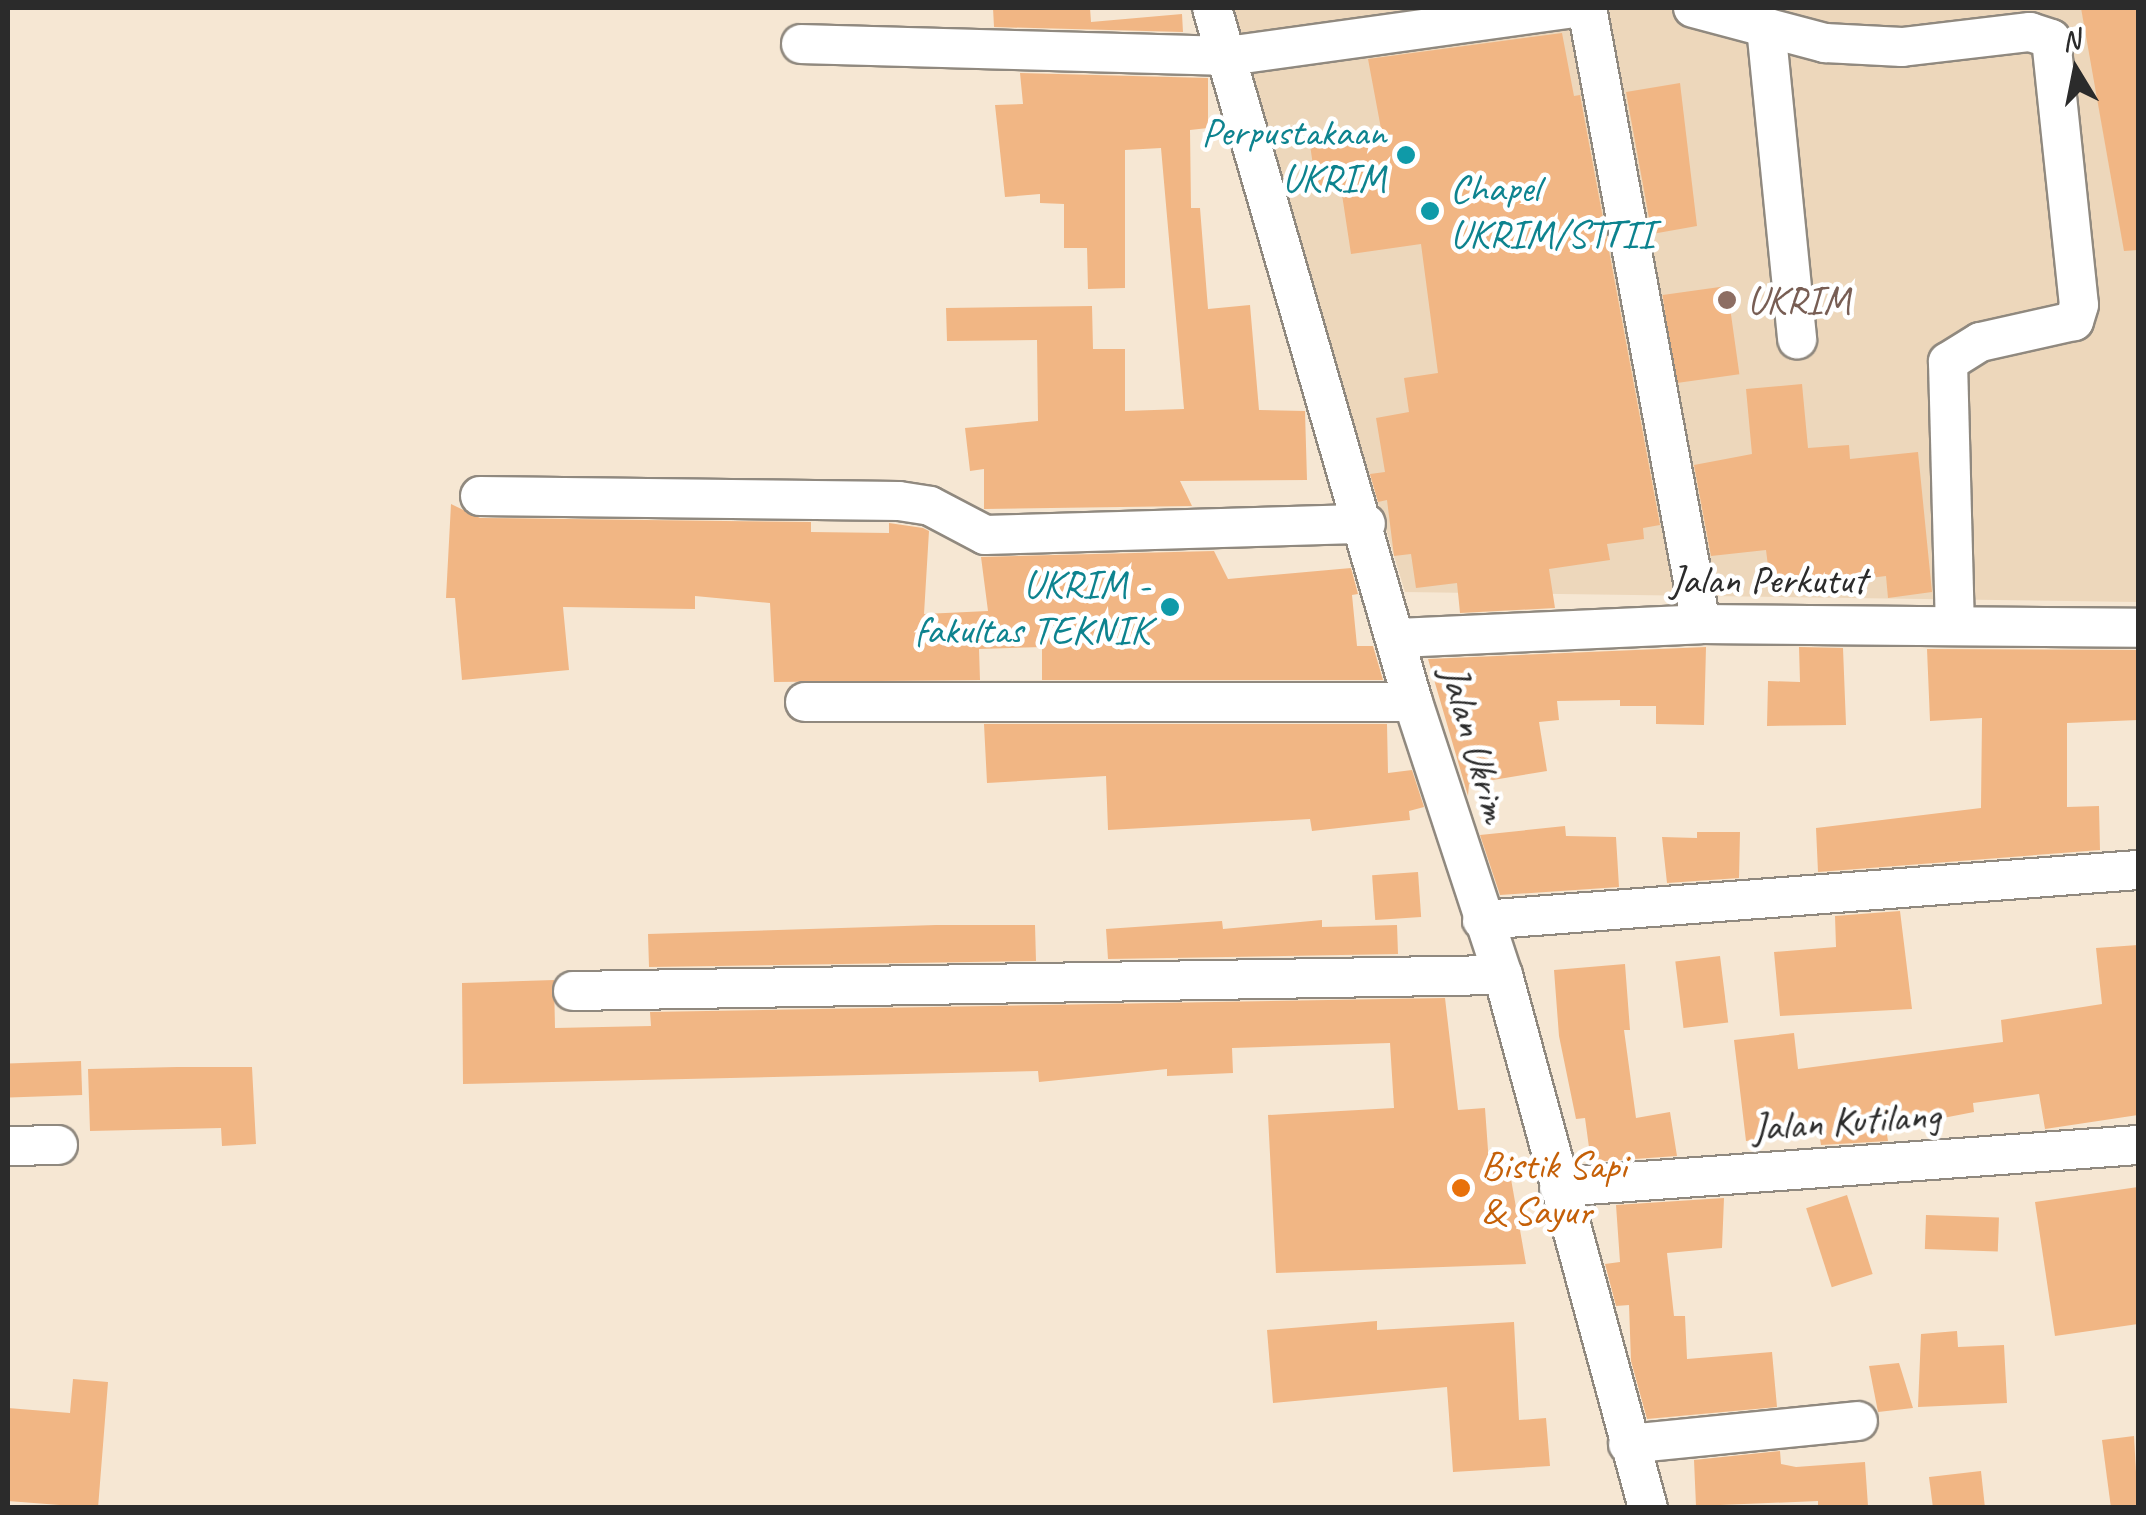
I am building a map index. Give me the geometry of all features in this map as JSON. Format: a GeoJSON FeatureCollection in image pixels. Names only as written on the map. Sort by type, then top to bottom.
{"type":"FeatureCollection","features":[{"type":"Feature","properties":{"kind":"street","name":"Jalan Ukrim"},"geometry":{"type":"LineString","coordinates":[[1212,8],[1366,524],[1413,702],[1503,975],[1648,1508]]}},
{"type":"Feature","properties":{"kind":"street"},"geometry":{"type":"LineString","coordinates":[[802,44],[1228,56],[1576,8]]}},
{"type":"Feature","properties":{"kind":"street"},"geometry":{"type":"LineString","coordinates":[[1587,8],[1702,624]]}},
{"type":"Feature","properties":{"kind":"street"},"geometry":{"type":"LineString","coordinates":[[1693,8],[1861,46],[2030,32],[2051,40],[2079,305],[2074,321],[1980,342],[1948,362],[1955,624]]}},
{"type":"Feature","properties":{"kind":"street"},"geometry":{"type":"LineString","coordinates":[[1766,27],[1797,339]]}},
{"type":"Feature","properties":{"kind":"street"},"geometry":{"type":"LineString","coordinates":[[480,496],[899,500],[930,506],[985,535],[1366,524]]}},
{"type":"Feature","properties":{"kind":"street","name":"Jalan Perkutut"},"geometry":{"type":"LineString","coordinates":[[1398,638],[1702,624],[2138,628]]}},
{"type":"Feature","properties":{"kind":"street"},"geometry":{"type":"LineString","coordinates":[[805,702],[1413,702]]}},
{"type":"Feature","properties":{"kind":"street"},"geometry":{"type":"LineString","coordinates":[[1482,920],[2138,870]]}},
{"type":"Feature","properties":{"kind":"street"},"geometry":{"type":"LineString","coordinates":[[573,990],[1503,975]]}},
{"type":"Feature","properties":{"kind":"street","name":"Jalan Kutilang"},"geometry":{"type":"LineString","coordinates":[[1559,1188],[2138,1144]]}},
{"type":"Feature","properties":{"kind":"street"},"geometry":{"type":"LineString","coordinates":[[8,1146],[58,1146]]}},
{"type":"Feature","properties":{"kind":"street"},"geometry":{"type":"LineString","coordinates":[[1628,1444],[1858,1420]]}},
{"type":"Feature","properties":{"kind":"shaded area","name":"UKRIM"},"geometry":{"type":"Polygon","coordinates":[[[1228,8],[2138,8],[2138,602],[1405,592],[1228,8]]]}},
{"type":"Feature","properties":{"kind":"building"},"geometry":{"type":"Polygon","coordinates":[[[993,8],[1090,8],[1091,22],[1182,14],[1183,32],[994,27],[993,8]]]}},
{"type":"Feature","properties":{"kind":"building"},"geometry":{"type":"Polygon","coordinates":[[[2081,8],[2138,8],[2138,250],[2124,251],[2081,8]]]}},
{"type":"Feature","properties":{"kind":"building"},"geometry":{"type":"Polygon","coordinates":[[[1562,33],[1574,96],[1580,95],[1660,525],[1643,528],[1644,539],[1607,544],[1610,560],[1549,569],[1555,608],[1460,613],[1457,583],[1416,588],[1411,554],[1394,556],[1387,500],[1378,502],[1370,474],[1385,472],[1376,418],[1409,412],[1404,378],[1438,373],[1421,244],[1351,254],[1341,188],[1317,192],[1310,145],[1382,134],[1368,59],[1562,33]]]}},
{"type":"Feature","properties":{"kind":"building"},"geometry":{"type":"Polygon","coordinates":[[[1020,73],[1208,78],[1208,128],[1190,130],[1191,208],[1200,208],[1208,309],[1250,305],[1259,410],[1305,411],[1307,480],[1180,481],[1192,506],[984,509],[984,469],[970,471],[965,428],[1038,421],[1037,340],[947,341],[946,308],[1092,306],[1093,349],[1125,349],[1125,411],[1184,409],[1161,148],[1125,150],[1125,288],[1088,289],[1087,248],[1064,248],[1064,204],[1040,203],[1040,194],[1005,197],[995,105],[1023,104],[1020,73]]]}},
{"type":"Feature","properties":{"kind":"building"},"geometry":{"type":"Polygon","coordinates":[[[1680,83],[1697,226],[1652,234],[1626,92],[1680,83]]]}},
{"type":"Feature","properties":{"kind":"building"},"geometry":{"type":"Polygon","coordinates":[[[1727,286],[1739,374],[1675,383],[1663,295],[1727,286]]]}},
{"type":"Feature","properties":{"kind":"building"},"geometry":{"type":"Polygon","coordinates":[[[1802,384],[1808,448],[1849,445],[1850,459],[1918,452],[1932,592],[1888,598],[1886,576],[1771,590],[1766,550],[1711,556],[1694,465],[1752,454],[1746,389],[1802,384]]]}},
{"type":"Feature","properties":{"kind":"building"},"geometry":{"type":"Polygon","coordinates":[[[451,504],[480,518],[811,522],[811,532],[889,533],[889,523],[923,528],[929,531],[924,614],[988,611],[981,557],[1214,551],[1228,579],[1351,568],[1358,594],[1352,595],[1357,646],[1373,646],[1383,680],[1042,680],[1042,647],[979,649],[980,680],[774,682],[770,603],[695,596],[695,609],[563,607],[569,670],[462,680],[455,598],[446,598],[451,504]]]}},
{"type":"Feature","properties":{"kind":"building"},"geometry":{"type":"Polygon","coordinates":[[[1706,647],[1704,725],[1656,724],[1656,706],[1620,706],[1620,700],[1557,701],[1559,720],[1539,722],[1547,771],[1469,784],[1468,796],[1428,659],[1706,647]]]}},
{"type":"Feature","properties":{"kind":"building"},"geometry":{"type":"Polygon","coordinates":[[[1799,647],[1843,648],[1846,725],[1767,726],[1768,681],[1800,682],[1799,647]]]}},
{"type":"Feature","properties":{"kind":"building"},"geometry":{"type":"Polygon","coordinates":[[[1927,649],[2138,650],[2138,720],[2067,723],[2067,807],[2099,806],[2100,850],[1818,872],[1816,828],[1981,808],[1982,718],[1930,721],[1927,649]]]}},
{"type":"Feature","properties":{"kind":"building"},"geometry":{"type":"Polygon","coordinates":[[[984,724],[1387,724],[1388,773],[1412,770],[1424,807],[1409,811],[1410,820],[1312,831],[1310,819],[1108,830],[1106,776],[987,783],[984,724]]]}},
{"type":"Feature","properties":{"kind":"building"},"geometry":{"type":"Polygon","coordinates":[[[1565,826],[1566,836],[1616,837],[1619,887],[1500,895],[1480,835],[1565,826]]]}},
{"type":"Feature","properties":{"kind":"building"},"geometry":{"type":"Polygon","coordinates":[[[1697,832],[1740,832],[1739,878],[1667,883],[1662,837],[1697,838],[1697,832]]]}},
{"type":"Feature","properties":{"kind":"building"},"geometry":{"type":"Polygon","coordinates":[[[1418,872],[1421,917],[1375,920],[1372,875],[1418,872]]]}},
{"type":"Feature","properties":{"kind":"building"},"geometry":{"type":"Polygon","coordinates":[[[1900,911],[1912,1009],[1780,1016],[1774,952],[1836,947],[1835,916],[1900,911]]]}},
{"type":"Feature","properties":{"kind":"building"},"geometry":{"type":"Polygon","coordinates":[[[1322,920],[1322,927],[1397,925],[1398,954],[1108,959],[1106,929],[1222,921],[1223,929],[1322,920]]]}},
{"type":"Feature","properties":{"kind":"building"},"geometry":{"type":"Polygon","coordinates":[[[1035,925],[1036,961],[649,967],[648,934],[1035,925]]]}},
{"type":"Feature","properties":{"kind":"building"},"geometry":{"type":"Polygon","coordinates":[[[2138,945],[2138,1115],[2045,1129],[2039,1094],[1973,1103],[1974,1112],[1886,1129],[1888,1141],[1821,1145],[1819,1133],[1746,1141],[1734,1040],[1794,1033],[1798,1069],[2003,1042],[2001,1020],[2102,1004],[2096,948],[2138,945]]]}},
{"type":"Feature","properties":{"kind":"building"},"geometry":{"type":"Polygon","coordinates":[[[1720,956],[1728,1023],[1684,1028],[1675,961],[1720,956]]]}},
{"type":"Feature","properties":{"kind":"building"},"geometry":{"type":"Polygon","coordinates":[[[1625,964],[1630,1030],[1624,1030],[1636,1118],[1670,1112],[1677,1156],[1591,1162],[1585,1118],[1576,1119],[1559,1036],[1554,970],[1625,964]]]}},
{"type":"Feature","properties":{"kind":"building"},"geometry":{"type":"Polygon","coordinates":[[[554,980],[555,1028],[651,1026],[650,1012],[1445,998],[1458,1110],[1485,1108],[1489,1164],[1508,1162],[1526,1264],[1276,1273],[1268,1115],[1394,1108],[1390,1043],[1232,1048],[1233,1073],[1167,1076],[1167,1069],[1039,1082],[1038,1071],[463,1084],[462,983],[554,980]]]}},
{"type":"Feature","properties":{"kind":"building"},"geometry":{"type":"Polygon","coordinates":[[[81,1061],[82,1095],[9,1098],[8,1064],[81,1061]]]}},
{"type":"Feature","properties":{"kind":"building"},"geometry":{"type":"Polygon","coordinates":[[[252,1067],[256,1144],[222,1146],[221,1128],[90,1131],[88,1069],[252,1067]]]}},
{"type":"Feature","properties":{"kind":"building"},"geometry":{"type":"Polygon","coordinates":[[[2138,1187],[2138,1324],[2055,1336],[2035,1202],[2138,1187]]]}},
{"type":"Feature","properties":{"kind":"building"},"geometry":{"type":"Polygon","coordinates":[[[1847,1195],[1873,1274],[1832,1287],[1806,1208],[1847,1195]]]}},
{"type":"Feature","properties":{"kind":"building"},"geometry":{"type":"Polygon","coordinates":[[[1724,1198],[1722,1248],[1667,1253],[1674,1316],[1685,1316],[1687,1359],[1772,1352],[1777,1407],[1647,1419],[1631,1361],[1629,1305],[1616,1306],[1605,1264],[1620,1262],[1616,1205],[1724,1198]]]}},
{"type":"Feature","properties":{"kind":"building"},"geometry":{"type":"Polygon","coordinates":[[[1926,1215],[1999,1218],[1998,1252],[1925,1249],[1926,1215]]]}},
{"type":"Feature","properties":{"kind":"building"},"geometry":{"type":"Polygon","coordinates":[[[1377,1321],[1377,1330],[1514,1322],[1519,1420],[1546,1418],[1550,1466],[1453,1472],[1447,1387],[1273,1403],[1267,1330],[1377,1321]]]}},
{"type":"Feature","properties":{"kind":"building"},"geometry":{"type":"Polygon","coordinates":[[[1957,1331],[1958,1347],[2004,1345],[2007,1403],[1918,1407],[1921,1334],[1957,1331]]]}},
{"type":"Feature","properties":{"kind":"building"},"geometry":{"type":"Polygon","coordinates":[[[1899,1363],[1913,1408],[1878,1412],[1869,1366],[1899,1363]]]}},
{"type":"Feature","properties":{"kind":"building"},"geometry":{"type":"Polygon","coordinates":[[[73,1379],[108,1382],[98,1508],[8,1501],[8,1408],[70,1413],[73,1379]]]}},
{"type":"Feature","properties":{"kind":"building"},"geometry":{"type":"Polygon","coordinates":[[[2134,1436],[2138,1508],[2111,1508],[2102,1440],[2134,1436]]]}},
{"type":"Feature","properties":{"kind":"building"},"geometry":{"type":"Polygon","coordinates":[[[1780,1451],[1781,1464],[1796,1467],[1865,1462],[1868,1506],[1818,1508],[1818,1501],[1696,1506],[1694,1460],[1780,1451]]]}},
{"type":"Feature","properties":{"kind":"building"},"geometry":{"type":"Polygon","coordinates":[[[1981,1471],[1985,1508],[1933,1508],[1929,1477],[1981,1471]]]}},
{"type":"Feature","properties":{"kind":"place","name":"Perpustakaan UKRIM"},"geometry":{"type":"Point","coordinates":[1406,155]}},
{"type":"Feature","properties":{"kind":"place","name":"Chapel UKRIM/STTII"},"geometry":{"type":"Point","coordinates":[1430,211]}},
{"type":"Feature","properties":{"kind":"place","name":"UKRIM"},"geometry":{"type":"Point","coordinates":[1727,300]}},
{"type":"Feature","properties":{"kind":"place","name":"UKRIM - fakultas TEKNIK"},"geometry":{"type":"Point","coordinates":[1170,607]}},
{"type":"Feature","properties":{"kind":"place","name":"Bistik Sapi & Sayur"},"geometry":{"type":"Point","coordinates":[1461,1188]}}]}
